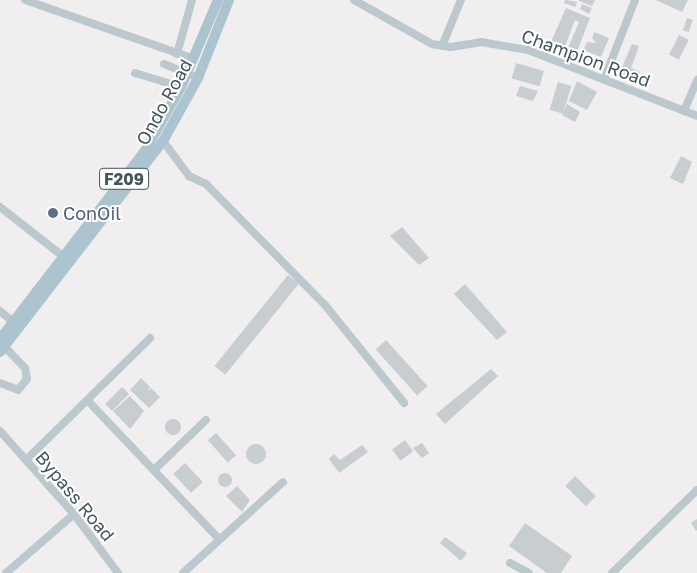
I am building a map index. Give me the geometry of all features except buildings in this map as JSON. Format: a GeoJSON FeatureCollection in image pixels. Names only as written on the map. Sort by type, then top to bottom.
{"type":"FeatureCollection","features":[{"type":"Feature","properties":{"kind":"main road","name":"Ondo Road"},"geometry":{"type":"LineString","coordinates":[[2,346],[13,322],[65,258],[96,224],[145,150],[181,87],[218,0]]}},
{"type":"Feature","properties":{"kind":"main road","name":"Ondo Road"},"geometry":{"type":"LineString","coordinates":[[2,346],[163,141],[198,78],[230,0]]}},
{"type":"Feature","properties":{"kind":"street"},"geometry":{"type":"LineString","coordinates":[[176,54],[192,0]]}},
{"type":"Feature","properties":{"kind":"street"},"geometry":{"type":"LineString","coordinates":[[354,0],[442,46],[461,0]]}},
{"type":"Feature","properties":{"kind":"street"},"geometry":{"type":"LineString","coordinates":[[605,77],[635,0]]}},
{"type":"Feature","properties":{"kind":"street"},"geometry":{"type":"LineString","coordinates":[[30,1],[194,59]]}},
{"type":"Feature","properties":{"kind":"street","name":"Champion Road"},"geometry":{"type":"LineString","coordinates":[[442,46],[481,42],[508,46],[605,77],[697,116]]}},
{"type":"Feature","properties":{"kind":"street"},"geometry":{"type":"LineString","coordinates":[[164,64],[198,78]]}},
{"type":"Feature","properties":{"kind":"street"},"geometry":{"type":"LineString","coordinates":[[135,73],[181,87]]}},
{"type":"Feature","properties":{"kind":"street"},"geometry":{"type":"LineString","coordinates":[[684,111],[697,80]]}},
{"type":"Feature","properties":{"kind":"street"},"geometry":{"type":"LineString","coordinates":[[163,141],[189,176],[206,184],[325,305],[404,403]]}},
{"type":"Feature","properties":{"kind":"street"},"geometry":{"type":"LineString","coordinates":[[0,207],[65,258]]}},
{"type":"Feature","properties":{"kind":"street"},"geometry":{"type":"LineString","coordinates":[[0,311],[13,322]]}},
{"type":"Feature","properties":{"kind":"street"},"geometry":{"type":"LineString","coordinates":[[26,460],[89,402],[150,338]]}},
{"type":"Feature","properties":{"kind":"street"},"geometry":{"type":"LineString","coordinates":[[0,383],[18,390],[27,379],[25,368],[2,346]]}},
{"type":"Feature","properties":{"kind":"street"},"geometry":{"type":"LineString","coordinates":[[89,402],[219,539]]}},
{"type":"Feature","properties":{"kind":"street"},"geometry":{"type":"LineString","coordinates":[[154,470],[206,420]]}},
{"type":"Feature","properties":{"kind":"street","name":"Bypass Road"},"geometry":{"type":"LineString","coordinates":[[0,431],[4,439],[26,460],[74,514],[118,573]]}},
{"type":"Feature","properties":{"kind":"street"},"geometry":{"type":"LineString","coordinates":[[183,573],[284,482]]}},
{"type":"Feature","properties":{"kind":"street"},"geometry":{"type":"LineString","coordinates":[[612,573],[697,490]]}},
{"type":"Feature","properties":{"kind":"street"},"geometry":{"type":"LineString","coordinates":[[6,573],[74,514]]}},
{"type":"Feature","properties":{"kind":"street"},"geometry":{"type":"LineString","coordinates":[[510,563],[529,573]]}},
{"type":"Feature","properties":{"kind":"place","name":"ConOil"},"geometry":{"type":"Point","coordinates":[53,213]}}]}
